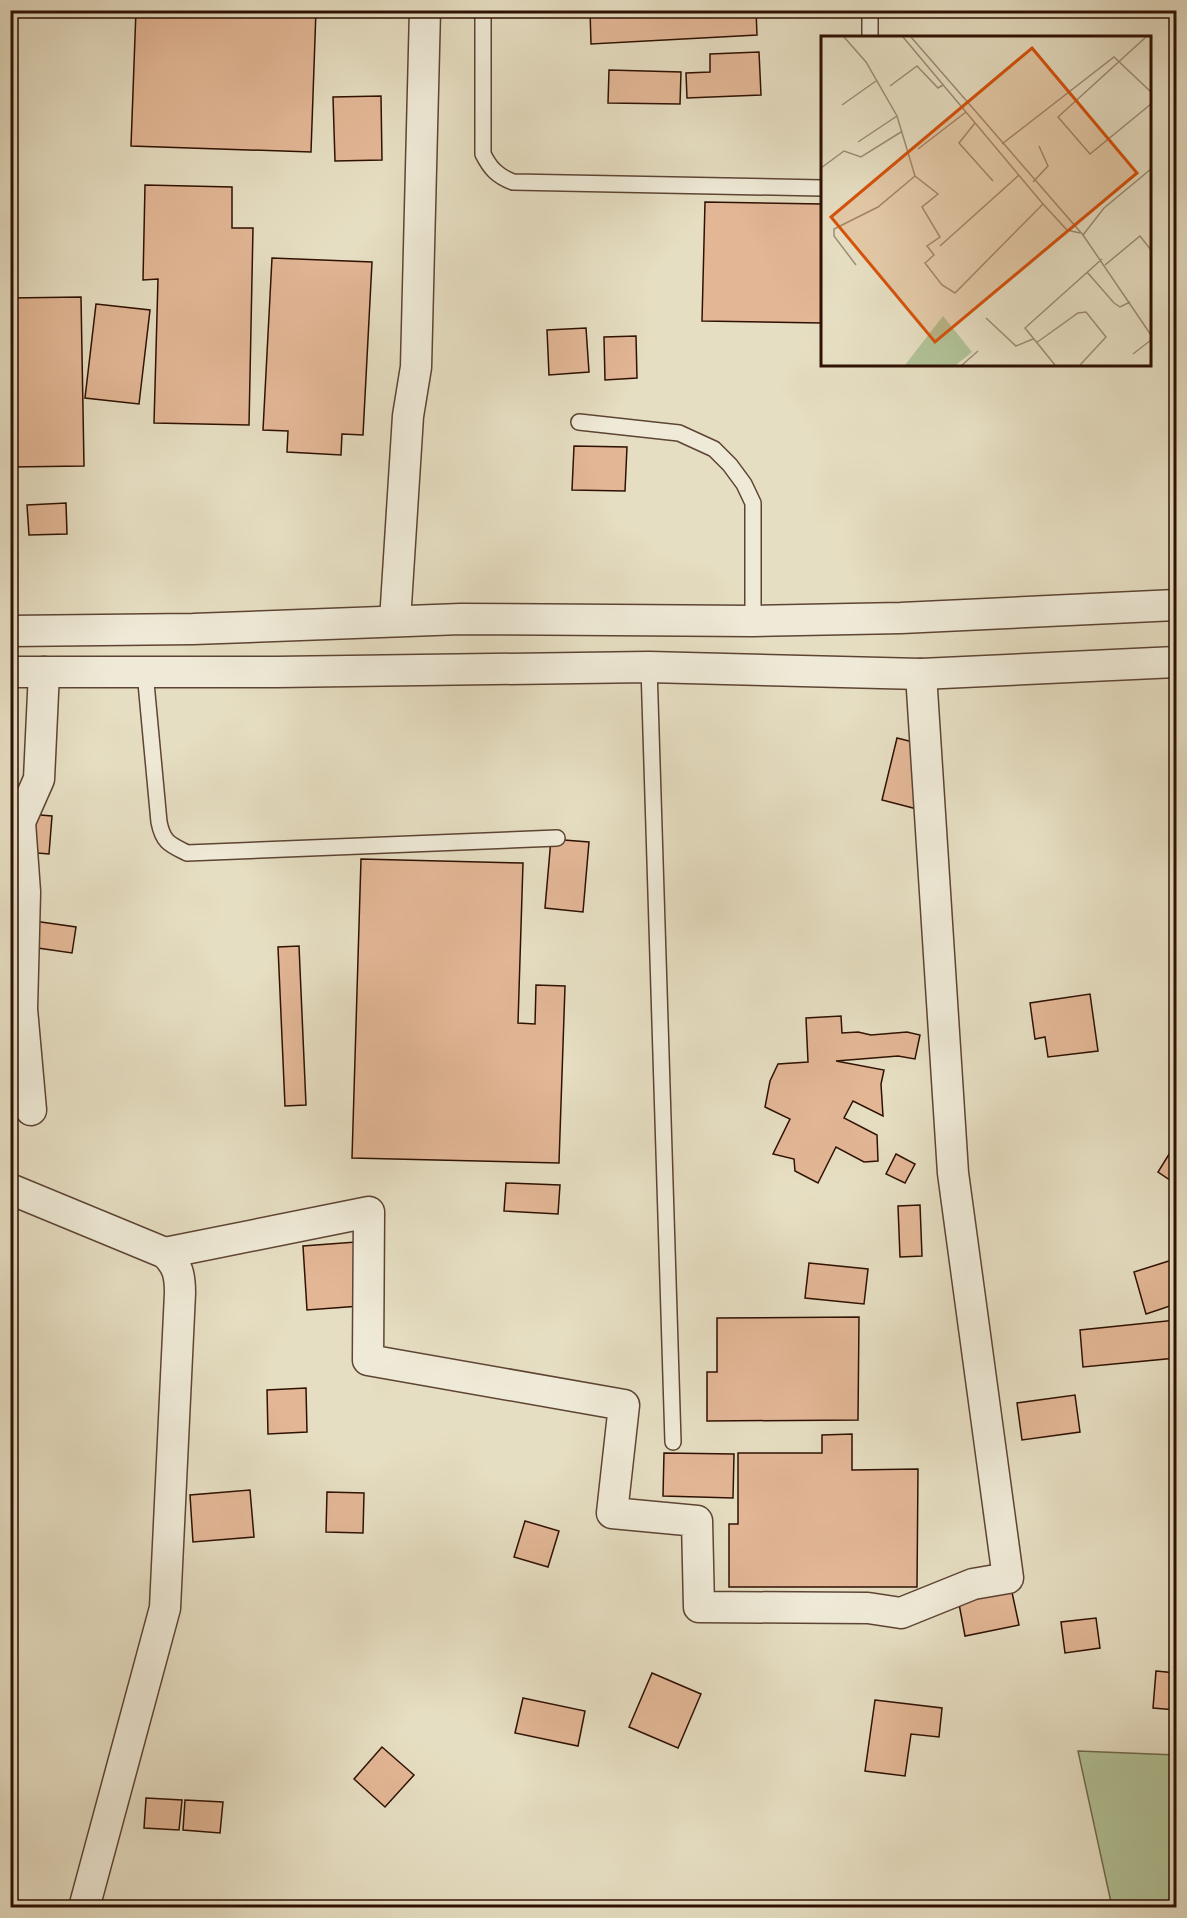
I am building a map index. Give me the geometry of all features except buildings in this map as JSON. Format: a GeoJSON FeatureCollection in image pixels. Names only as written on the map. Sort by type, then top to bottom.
{"type":"FeatureCollection","features":[{"type":"Feature","properties":{"kind":"street"},"geometry":{"type":"LineString","coordinates":[[395,621],[408,416],[416,367],[425,10]]}},
{"type":"Feature","properties":{"kind":"street"},"geometry":{"type":"LineString","coordinates":[[10,631],[193,629],[461,619],[753,621],[901,618],[1176,605]]}},
{"type":"Feature","properties":{"kind":"street"},"geometry":{"type":"LineString","coordinates":[[452,669],[461,619]]}},
{"type":"Feature","properties":{"kind":"street"},"geometry":{"type":"LineString","coordinates":[[184,672],[193,629]]}},
{"type":"Feature","properties":{"kind":"street"},"geometry":{"type":"LineString","coordinates":[[10,672],[649,667],[921,674],[1176,662]]}},
{"type":"Feature","properties":{"kind":"street"},"geometry":{"type":"LineString","coordinates":[[31,1110],[22,1009],[25,892],[20,822],[39,779],[44,672]]}},
{"type":"Feature","properties":{"kind":"street"},"geometry":{"type":"LineString","coordinates":[[165,1253],[369,1212],[368,1360],[624,1405],[612,1513],[697,1521],[699,1607],[868,1608],[901,1613],[973,1584],[1008,1578],[953,1173],[921,674]]}},
{"type":"Feature","properties":{"kind":"street"},"geometry":{"type":"LineString","coordinates":[[10,1189],[165,1253],[174,1261],[180,1275],[165,1608],[84,1908]]}},
{"type":"Feature","properties":{"kind":"lane"},"geometry":{"type":"LineString","coordinates":[[483,10],[483,154],[491,168],[502,178],[513,182],[821,188]]}},
{"type":"Feature","properties":{"kind":"lane"},"geometry":{"type":"LineString","coordinates":[[870,10],[870,36]]}},
{"type":"Feature","properties":{"kind":"lane"},"geometry":{"type":"LineString","coordinates":[[579,422],[679,433],[714,449],[730,465],[744,484],[753,503],[753,621]]}},
{"type":"Feature","properties":{"kind":"lane"},"geometry":{"type":"LineString","coordinates":[[649,667],[673,1442]]}},
{"type":"Feature","properties":{"kind":"lane"},"geometry":{"type":"LineString","coordinates":[[145,672],[162,835],[169,844],[187,853],[557,838]]}},
{"type":"Feature","properties":{"kind":"green space"},"geometry":{"type":"Polygon","coordinates":[[[1078,1751],[1176,1755],[1176,1907],[1112,1907],[1078,1751]]]}}]}
